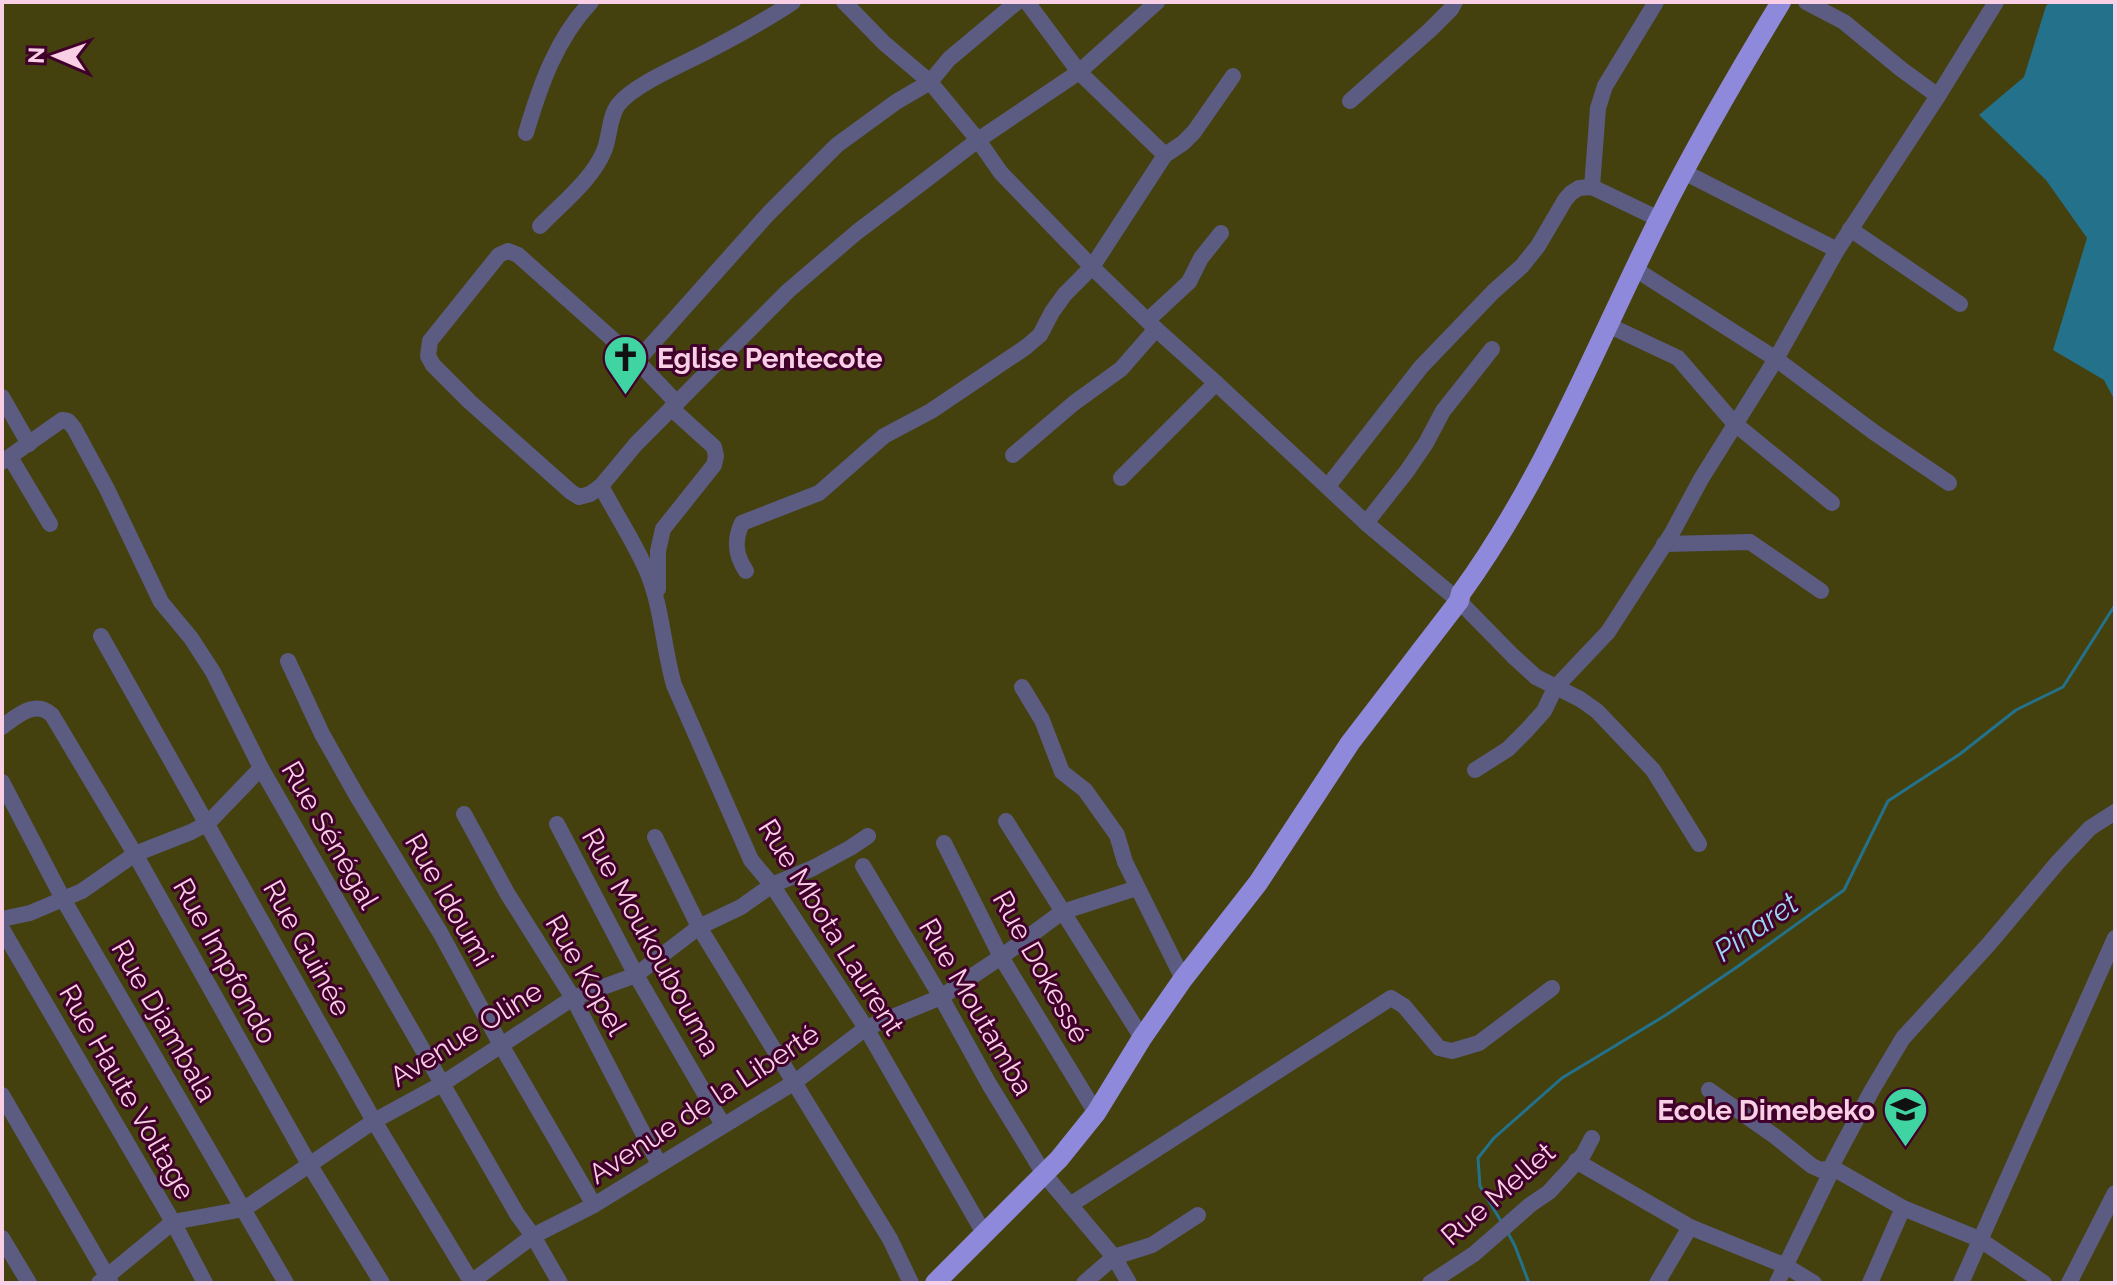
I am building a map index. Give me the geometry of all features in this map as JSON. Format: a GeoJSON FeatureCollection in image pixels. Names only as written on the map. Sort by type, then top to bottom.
{"type":"FeatureCollection","features":[{"type":"Feature","properties":{"kind":"main road"},"geometry":{"type":"LineString","coordinates":[[935,1283],[1044,1174],[1096,1113],[1142,1038],[1183,979],[1258,883],[1350,743],[1459,601],[1539,465],[1659,219],[1781,2]]}},
{"type":"Feature","properties":{"kind":"street"},"geometry":{"type":"LineString","coordinates":[[526,133],[556,52],[591,2]]}},
{"type":"Feature","properties":{"kind":"street"},"geometry":{"type":"LineString","coordinates":[[540,226],[595,168],[604,153],[612,117],[619,104],[645,83],[708,52],[793,2]]}},
{"type":"Feature","properties":{"kind":"street"},"geometry":{"type":"LineString","coordinates":[[844,2],[884,43],[930,82],[1001,173],[1152,325],[1366,523],[1459,601],[1536,677],[1597,711],[1653,770],[1699,844]]}},
{"type":"Feature","properties":{"kind":"street"},"geometry":{"type":"LineString","coordinates":[[637,361],[768,214],[837,145],[896,102],[930,82],[949,59],[1017,2]]}},
{"type":"Feature","properties":{"kind":"street"},"geometry":{"type":"LineString","coordinates":[[1027,2],[1079,72],[1165,155]]}},
{"type":"Feature","properties":{"kind":"street"},"geometry":{"type":"LineString","coordinates":[[657,608],[658,551],[663,529],[714,465],[714,447],[674,405],[637,361],[518,255],[508,251],[499,255],[430,341],[428,356],[470,402],[571,492],[579,497],[590,494],[601,486],[636,444],[674,405],[788,291],[857,232],[978,140],[1079,72],[1157,2]]}},
{"type":"Feature","properties":{"kind":"street"},"geometry":{"type":"LineString","coordinates":[[1350,101],[1430,30],[1455,2]]}},
{"type":"Feature","properties":{"kind":"street"},"geometry":{"type":"LineString","coordinates":[[1806,2],[1844,22],[1938,96]]}},
{"type":"Feature","properties":{"kind":"street"},"geometry":{"type":"LineString","coordinates":[[1475,770],[1508,749],[1527,730],[1544,711],[1555,688],[1608,632],[1776,359],[1837,250],[1996,2]]}},
{"type":"Feature","properties":{"kind":"street"},"geometry":{"type":"LineString","coordinates":[[1592,187],[1598,108],[1605,86],[1649,5]]}},
{"type":"Feature","properties":{"kind":"street"},"geometry":{"type":"LineString","coordinates":[[746,571],[736,548],[737,533],[742,523],[819,493],[874,443],[931,411],[1040,335],[1065,294],[1092,267],[1165,155],[1194,132],[1233,76]]}},
{"type":"Feature","properties":{"kind":"street"},"geometry":{"type":"LineString","coordinates":[[1684,172],[1837,250]]}},
{"type":"Feature","properties":{"kind":"street"},"geometry":{"type":"LineString","coordinates":[[1328,486],[1421,367],[1522,266],[1571,193],[1579,188],[1592,187],[1659,219]]}},
{"type":"Feature","properties":{"kind":"street"},"geometry":{"type":"LineString","coordinates":[[1850,229],[1960,304]]}},
{"type":"Feature","properties":{"kind":"street"},"geometry":{"type":"LineString","coordinates":[[1013,455],[1074,403],[1121,369],[1152,325],[1189,282],[1201,258],[1221,233]]}},
{"type":"Feature","properties":{"kind":"street"},"geometry":{"type":"LineString","coordinates":[[1635,269],[1776,359],[1875,433],[1949,483]]}},
{"type":"Feature","properties":{"kind":"street"},"geometry":{"type":"LineString","coordinates":[[1608,325],[1678,358],[1734,423],[1832,503]]}},
{"type":"Feature","properties":{"kind":"street"},"geometry":{"type":"LineString","coordinates":[[1366,523],[1407,471],[1443,411],[1492,349]]}},
{"type":"Feature","properties":{"kind":"street"},"geometry":{"type":"LineString","coordinates":[[1121,478],[1216,383]]}},
{"type":"Feature","properties":{"kind":"street"},"geometry":{"type":"LineString","coordinates":[[2,397],[29,444],[6,460],[50,524]]}},
{"type":"Feature","properties":{"kind":"street","name":"Rue Sénégal"},"geometry":{"type":"LineString","coordinates":[[29,444],[62,420],[68,421],[74,428],[161,602],[191,638],[213,672],[261,768],[517,1214],[560,1283]]}},
{"type":"Feature","properties":{"kind":"street","name":"Rue Mbota Laurent"},"geometry":{"type":"LineString","coordinates":[[601,486],[647,570],[674,685],[751,860],[772,885],[866,1028],[985,1235]]}},
{"type":"Feature","properties":{"kind":"street"},"geometry":{"type":"LineString","coordinates":[[1664,544],[1750,542],[1821,591]]}},
{"type":"Feature","properties":{"kind":"street","name":"Rue Guinée"},"geometry":{"type":"LineString","coordinates":[[101,636],[374,1121],[471,1283]]}},
{"type":"Feature","properties":{"kind":"street","name":"Rue Idoumi"},"geometry":{"type":"LineString","coordinates":[[288,661],[322,734],[441,934],[594,1205]]}},
{"type":"Feature","properties":{"kind":"street"},"geometry":{"type":"LineString","coordinates":[[1022,687],[1042,720],[1062,772],[1085,790],[1117,835],[1125,862],[1183,979]]}},
{"type":"Feature","properties":{"kind":"street","name":"Rue Impfondo"},"geometry":{"type":"LineString","coordinates":[[2,727],[35,708],[47,710],[52,715],[135,854],[309,1164],[382,1283]]}},
{"type":"Feature","properties":{"kind":"street"},"geometry":{"type":"LineString","coordinates":[[2,919],[30,913],[82,891],[135,854],[208,823],[261,768]]}},
{"type":"Feature","properties":{"kind":"street","name":"Rue Djambala"},"geometry":{"type":"LineString","coordinates":[[2,782],[63,899],[286,1283]]}},
{"type":"Feature","properties":{"kind":"street"},"geometry":{"type":"LineString","coordinates":[[1777,1283],[1833,1163],[1903,1038],[1989,944],[2058,862],[2090,828],[2115,812]]}},
{"type":"Feature","properties":{"kind":"street","name":"Rue Kopel"},"geometry":{"type":"LineString","coordinates":[[464,814],[507,893],[573,998],[659,1164]]}},
{"type":"Feature","properties":{"kind":"street"},"geometry":{"type":"LineString","coordinates":[[1006,821],[1142,1038]]}},
{"type":"Feature","properties":{"kind":"street","name":"Rue Moukoubouma"},"geometry":{"type":"LineString","coordinates":[[557,824],[636,975],[723,1125]]}},
{"type":"Feature","properties":{"kind":"street","name":"Avenue Oline"},"geometry":{"type":"LineString","coordinates":[[106,1281],[173,1222],[244,1209],[374,1121],[442,1084],[573,998],[636,975],[699,927],[868,836]]}},
{"type":"Feature","properties":{"kind":"street"},"geometry":{"type":"LineString","coordinates":[[655,837],[699,927],[890,1239],[911,1283]]}},
{"type":"Feature","properties":{"kind":"street","name":"Rue Dokessé"},"geometry":{"type":"LineString","coordinates":[[944,843],[1001,957],[1096,1113]]}},
{"type":"Feature","properties":{"kind":"street","name":"Rue Moutamba"},"geometry":{"type":"LineString","coordinates":[[863,866],[1044,1174],[1114,1257],[1129,1283]]}},
{"type":"Feature","properties":{"kind":"street","name":"Avenue de la Liberté"},"geometry":{"type":"LineString","coordinates":[[471,1283],[533,1236],[594,1205],[795,1082],[866,1028],[941,997],[1062,912],[1137,888]]}},
{"type":"Feature","properties":{"kind":"street","name":"Rue Haute Voltage"},"geometry":{"type":"LineString","coordinates":[[2,929],[173,1222],[205,1283]]}},
{"type":"Feature","properties":{"kind":"street"},"geometry":{"type":"LineString","coordinates":[[1961,1283],[2115,938]]}},
{"type":"Feature","properties":{"kind":"street"},"geometry":{"type":"LineString","coordinates":[[1070,1205],[1391,998],[1404,1006],[1439,1048],[1452,1051],[1479,1043],[1552,988]]}},
{"type":"Feature","properties":{"kind":"street"},"geometry":{"type":"LineString","coordinates":[[1709,1090],[1812,1166],[1821,1170],[1833,1168],[1903,1208],[1979,1239],[2044,1283]]}},
{"type":"Feature","properties":{"kind":"street"},"geometry":{"type":"LineString","coordinates":[[2,1095],[106,1281]]}},
{"type":"Feature","properties":{"kind":"street","name":"Rue Mellet"},"geometry":{"type":"LineString","coordinates":[[1430,1283],[1474,1254],[1549,1192],[1583,1155],[1592,1138]]}},
{"type":"Feature","properties":{"kind":"street"},"geometry":{"type":"LineString","coordinates":[[1576,1161],[1690,1227],[1786,1266],[1814,1283]]}},
{"type":"Feature","properties":{"kind":"street"},"geometry":{"type":"LineString","coordinates":[[2069,1283],[2115,1193]]}},
{"type":"Feature","properties":{"kind":"street"},"geometry":{"type":"LineString","coordinates":[[1870,1283],[1903,1208]]}},
{"type":"Feature","properties":{"kind":"street"},"geometry":{"type":"LineString","coordinates":[[1084,1283],[1114,1257],[1152,1245],[1198,1215]]}},
{"type":"Feature","properties":{"kind":"street"},"geometry":{"type":"LineString","coordinates":[[1657,1283],[1690,1227]]}},
{"type":"Feature","properties":{"kind":"street"},"geometry":{"type":"LineString","coordinates":[[2,1238],[29,1283]]}},
{"type":"Feature","properties":{"kind":"shaded area"},"geometry":{"type":"Polygon","coordinates":[[[2,2],[2115,2],[2115,1283],[2,1283],[2,2]]]}},
{"type":"Feature","properties":{"kind":"water"},"geometry":{"type":"Polygon","coordinates":[[[2050,2],[2115,2],[2115,401],[2104,380],[2053,350],[2087,238],[2046,180],[1979,115],[2024,77],[2046,6],[2050,2]]]}},
{"type":"Feature","properties":{"kind":"waterway","name":"Pinaret"},"geometry":{"type":"LineString","coordinates":[[1502,1223],[1480,1186],[1478,1158],[1494,1138],[1562,1078],[1666,1015],[1844,890],[1888,801],[1960,754],[2016,710],[2063,687],[2115,605]]}},
{"type":"Feature","properties":{"kind":"waterway","name":"Pinaret"},"geometry":{"type":"LineString","coordinates":[[1508,1233],[1529,1283]]}},
{"type":"Feature","properties":{"kind":"place","name":"Eglise Pentecote"},"geometry":{"type":"Point","coordinates":[626,397]}},
{"type":"Feature","properties":{"kind":"place","name":"Ecole Dimebeko"},"geometry":{"type":"Point","coordinates":[1906,1149]}}]}
